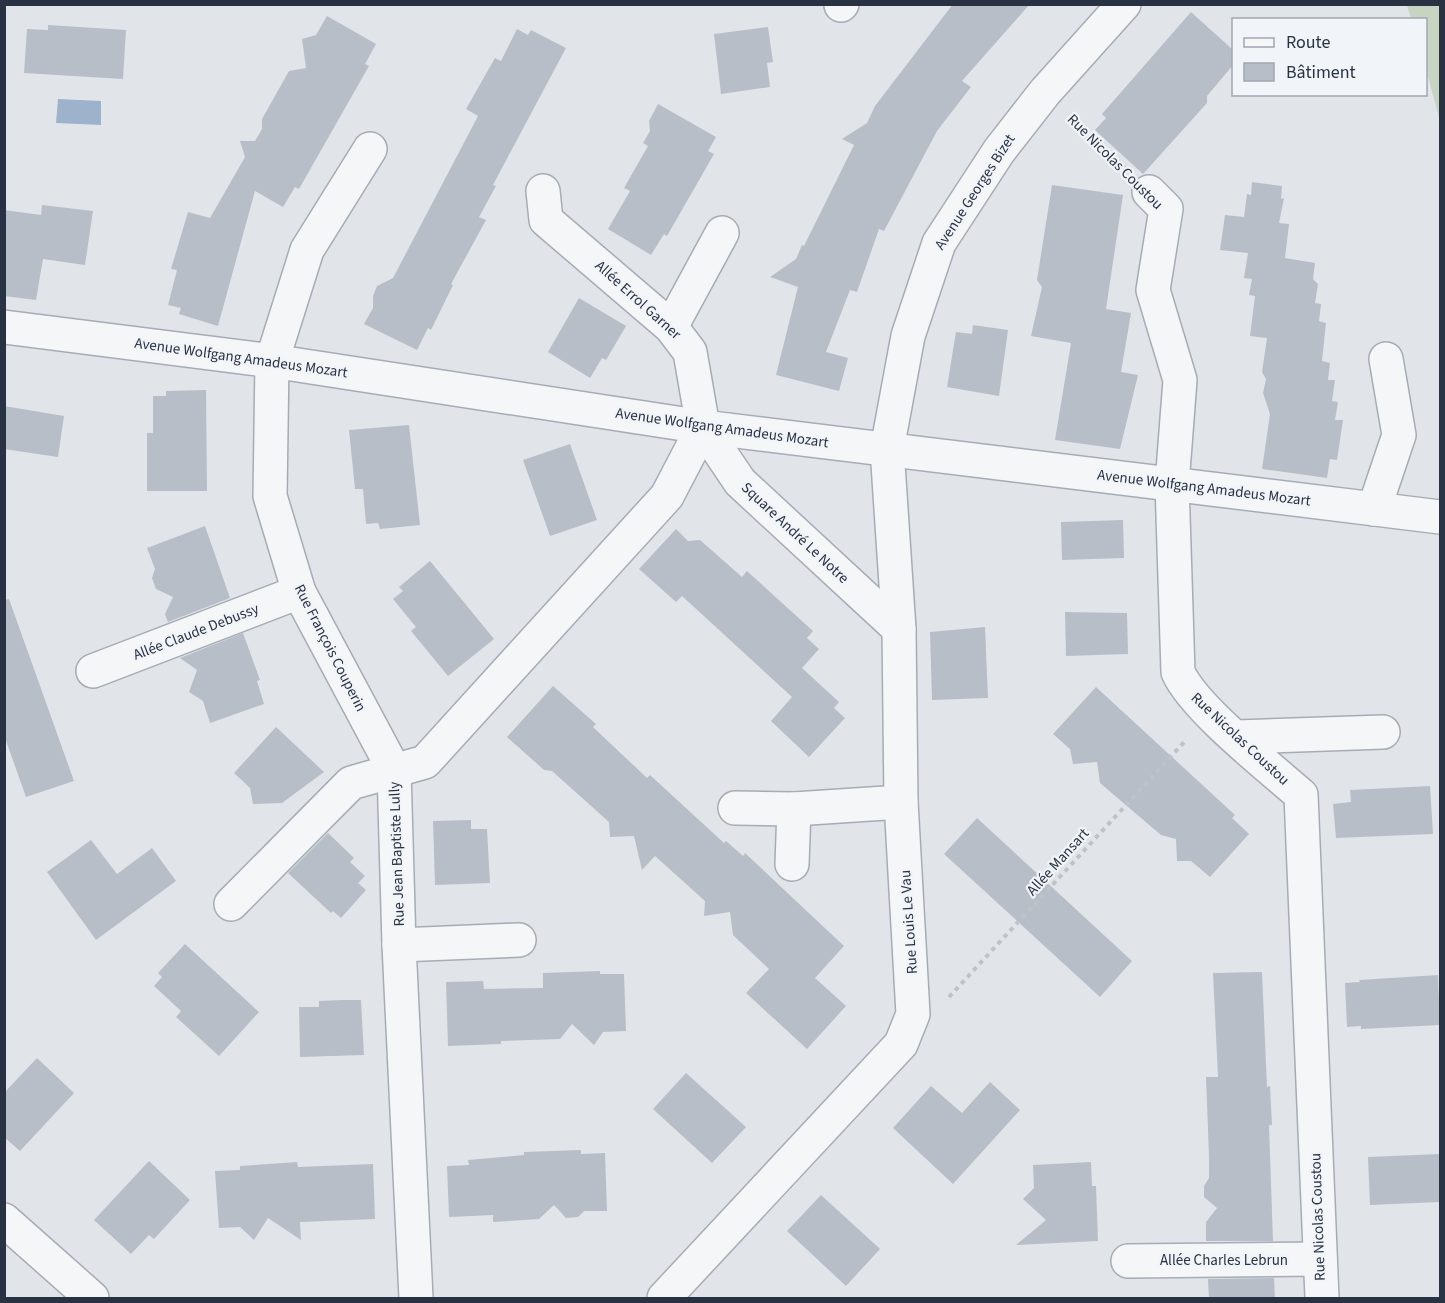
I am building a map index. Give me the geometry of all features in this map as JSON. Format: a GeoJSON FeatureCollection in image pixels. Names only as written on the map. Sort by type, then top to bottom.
{"type":"FeatureCollection","features":[{"type":"Feature","properties":{"kind":"street","name":"Avenue Georges Bizet"},"geometry":{"type":"LineString","coordinates":[[887,449],[908,336],[939,243],[999,151],[1045,92],[1124,4]]}},
{"type":"Feature","properties":{"kind":"street","name":"Rue François Couperin"},"geometry":{"type":"LineString","coordinates":[[369,149],[307,250],[272,361],[270,496],[299,592],[394,770]]}},
{"type":"Feature","properties":{"kind":"street","name":"Allée Errol Garner"},"geometry":{"type":"LineString","coordinates":[[543,191],[546,220],[671,327],[690,352],[703,428]]}},
{"type":"Feature","properties":{"kind":"street","name":"Rue Nicolas Coustou"},"geometry":{"type":"LineString","coordinates":[[1149,192],[1166,209],[1153,290],[1180,380],[1172,484],[1178,672],[1184,686],[1210,714],[1301,795],[1322,1299]]}},
{"type":"Feature","properties":{"kind":"street"},"geometry":{"type":"LineString","coordinates":[[671,327],[722,233]]}},
{"type":"Feature","properties":{"kind":"street","name":"Avenue Wolfgang Amadeus Mozart"},"geometry":{"type":"LineString","coordinates":[[4,327],[272,361],[703,428],[1440,517]]}},
{"type":"Feature","properties":{"kind":"street"},"geometry":{"type":"LineString","coordinates":[[1374,509],[1398,435],[1386,359]]}},
{"type":"Feature","properties":{"kind":"street","name":"Square André Le Notre"},"geometry":{"type":"LineString","coordinates":[[703,428],[740,482],[899,629]]}},
{"type":"Feature","properties":{"kind":"street","name":"Rue Jean Baptiste Lully"},"geometry":{"type":"LineString","coordinates":[[416,1299],[399,945],[394,770],[425,762],[651,514],[667,496],[703,428]]}},
{"type":"Feature","properties":{"kind":"street","name":"Rue Louis Le Vau"},"geometry":{"type":"LineString","coordinates":[[664,1299],[901,1044],[913,1014],[901,802],[899,629],[887,449]]}},
{"type":"Feature","properties":{"kind":"street","name":"Allée Claude Debussy"},"geometry":{"type":"LineString","coordinates":[[93,671],[299,592]]}},
{"type":"Feature","properties":{"kind":"street"},"geometry":{"type":"LineString","coordinates":[[1237,737],[1383,732]]}},
{"type":"Feature","properties":{"kind":"street"},"geometry":{"type":"LineString","coordinates":[[231,904],[351,783],[394,770]]}},
{"type":"Feature","properties":{"kind":"street"},"geometry":{"type":"LineString","coordinates":[[735,808],[794,809],[901,802]]}},
{"type":"Feature","properties":{"kind":"street"},"geometry":{"type":"LineString","coordinates":[[792,864],[794,809]]}},
{"type":"Feature","properties":{"kind":"street"},"geometry":{"type":"LineString","coordinates":[[399,945],[519,940]]}},
{"type":"Feature","properties":{"kind":"street"},"geometry":{"type":"LineString","coordinates":[[4,1220],[92,1299]]}},
{"type":"Feature","properties":{"kind":"street","name":"Allée Charles Lebrun"},"geometry":{"type":"LineString","coordinates":[[1128,1261],[1320,1259]]}},
{"type":"Feature","properties":{"kind":"path","name":"Rue Nicolas Coustou"},"geometry":{"type":"LineString","coordinates":[[1045,92],[1149,192]]}},
{"type":"Feature","properties":{"kind":"path","name":"Allée Mansart"},"geometry":{"type":"LineString","coordinates":[[913,1014],[954,994],[1210,714]]}},
{"type":"Feature","properties":{"kind":"green space"},"geometry":{"type":"Polygon","coordinates":[[[1407,5],[1440,5],[1440,121],[1427,73],[1427,18],[1411,18],[1407,5]]]}},
{"type":"Feature","properties":{"kind":"water"},"geometry":{"type":"Polygon","coordinates":[[[58,99],[101,101],[101,125],[56,123],[58,99]]]}},
{"type":"Feature","properties":{"kind":"building"},"geometry":{"type":"Polygon","coordinates":[[[953,4],[1030,4],[962,81],[971,87],[937,131],[884,231],[879,229],[857,292],[850,290],[826,352],[848,358],[839,391],[776,375],[798,287],[770,277],[796,259],[802,245],[804,246],[854,145],[842,139],[867,123],[875,106],[953,4]]]}},
{"type":"Feature","properties":{"kind":"building"},"geometry":{"type":"Polygon","coordinates":[[[1191,12],[1232,49],[1232,66],[1207,96],[1207,103],[1143,174],[1095,130],[1106,118],[1102,114],[1191,12]]]}},
{"type":"Feature","properties":{"kind":"building"},"geometry":{"type":"Polygon","coordinates":[[[327,16],[376,44],[365,64],[369,66],[299,189],[295,187],[283,207],[255,191],[218,326],[179,314],[181,308],[168,305],[177,270],[171,269],[188,212],[210,218],[245,157],[240,141],[255,141],[262,129],[262,119],[289,71],[306,68],[302,39],[316,35],[327,16]]]}},
{"type":"Feature","properties":{"kind":"building"},"geometry":{"type":"Polygon","coordinates":[[[48,25],[126,30],[123,79],[24,73],[27,29],[48,30],[48,25]]]}},
{"type":"Feature","properties":{"kind":"building"},"geometry":{"type":"Polygon","coordinates":[[[768,27],[773,62],[767,63],[770,87],[721,94],[714,34],[768,27]]]}},
{"type":"Feature","properties":{"kind":"building"},"geometry":{"type":"Polygon","coordinates":[[[517,29],[528,35],[531,30],[566,48],[493,185],[496,186],[479,217],[486,220],[451,284],[453,285],[431,330],[428,328],[417,350],[364,324],[373,308],[373,296],[377,286],[393,278],[478,116],[466,109],[495,58],[501,61],[517,29]]]}},
{"type":"Feature","properties":{"kind":"building"},"geometry":{"type":"Polygon","coordinates":[[[658,104],[716,137],[708,151],[714,154],[667,236],[664,234],[651,255],[608,229],[630,191],[624,188],[648,146],[643,143],[650,131],[649,121],[658,104]]]}},
{"type":"Feature","properties":{"kind":"building"},"geometry":{"type":"Polygon","coordinates":[[[1252,182],[1282,186],[1281,199],[1284,198],[1279,223],[1289,224],[1285,258],[1315,263],[1313,279],[1318,284],[1315,303],[1321,304],[1319,321],[1326,323],[1322,361],[1330,363],[1328,380],[1335,380],[1332,401],[1338,402],[1335,420],[1343,420],[1337,460],[1330,459],[1327,478],[1262,469],[1270,414],[1263,393],[1266,379],[1262,372],[1267,338],[1250,336],[1255,296],[1249,295],[1252,279],[1244,278],[1248,253],[1220,250],[1225,215],[1244,217],[1247,194],[1251,195],[1252,182]]]}},
{"type":"Feature","properties":{"kind":"building"},"geometry":{"type":"Polygon","coordinates":[[[1052,185],[1123,195],[1106,309],[1131,313],[1121,372],[1138,375],[1120,449],[1055,440],[1071,343],[1031,336],[1042,287],[1037,280],[1052,185]]]}},
{"type":"Feature","properties":{"kind":"building"},"geometry":{"type":"Polygon","coordinates":[[[42,205],[93,211],[85,265],[43,259],[36,300],[4,296],[4,210],[41,215],[42,205]]]}},
{"type":"Feature","properties":{"kind":"building"},"geometry":{"type":"Polygon","coordinates":[[[579,298],[626,326],[606,360],[602,358],[590,378],[548,352],[579,298]]]}},
{"type":"Feature","properties":{"kind":"building"},"geometry":{"type":"Polygon","coordinates":[[[973,325],[1008,330],[999,396],[947,387],[956,332],[972,334],[973,325]]]}},
{"type":"Feature","properties":{"kind":"building"},"geometry":{"type":"Polygon","coordinates":[[[206,390],[207,491],[147,491],[147,433],[153,433],[153,396],[166,396],[166,391],[206,390]]]}},
{"type":"Feature","properties":{"kind":"building"},"geometry":{"type":"Polygon","coordinates":[[[4,406],[64,416],[58,457],[4,449],[4,406]]]}},
{"type":"Feature","properties":{"kind":"building"},"geometry":{"type":"Polygon","coordinates":[[[409,425],[420,525],[380,529],[378,523],[366,524],[363,489],[355,489],[349,430],[409,425]]]}},
{"type":"Feature","properties":{"kind":"building"},"geometry":{"type":"Polygon","coordinates":[[[570,444],[597,520],[550,536],[523,460],[570,444]]]}},
{"type":"Feature","properties":{"kind":"building"},"geometry":{"type":"Polygon","coordinates":[[[1123,520],[1124,558],[1062,560],[1061,522],[1123,520]]]}},
{"type":"Feature","properties":{"kind":"building"},"geometry":{"type":"Polygon","coordinates":[[[205,526],[230,598],[168,622],[165,614],[173,597],[156,589],[152,578],[155,569],[147,548],[205,526]]]}},
{"type":"Feature","properties":{"kind":"building"},"geometry":{"type":"Polygon","coordinates":[[[676,529],[688,541],[700,540],[742,577],[747,571],[813,631],[807,638],[819,649],[802,668],[839,702],[834,708],[845,718],[809,757],[771,721],[792,697],[682,596],[676,602],[639,569],[676,529]]]}},
{"type":"Feature","properties":{"kind":"building"},"geometry":{"type":"Polygon","coordinates":[[[430,561],[494,639],[448,676],[411,631],[416,627],[393,599],[403,591],[399,587],[430,561]]]}},
{"type":"Feature","properties":{"kind":"building"},"geometry":{"type":"Polygon","coordinates":[[[9,599],[74,781],[26,797],[4,735],[4,600],[9,599]]]}},
{"type":"Feature","properties":{"kind":"building"},"geometry":{"type":"Polygon","coordinates":[[[1065,612],[1127,613],[1128,654],[1066,656],[1065,612]]]}},
{"type":"Feature","properties":{"kind":"building"},"geometry":{"type":"Polygon","coordinates":[[[985,627],[988,698],[932,700],[930,632],[985,627]]]}},
{"type":"Feature","properties":{"kind":"building"},"geometry":{"type":"Polygon","coordinates":[[[243,633],[260,680],[257,681],[264,704],[210,723],[203,701],[189,692],[197,670],[180,658],[243,633]]]}},
{"type":"Feature","properties":{"kind":"building"},"geometry":{"type":"Polygon","coordinates":[[[553,686],[596,724],[593,727],[647,778],[650,775],[724,843],[726,841],[743,856],[745,853],[844,946],[815,978],[846,1006],[807,1049],[746,993],[769,969],[733,935],[730,912],[704,916],[705,901],[655,856],[642,870],[634,836],[610,837],[609,822],[552,771],[544,770],[507,737],[553,686]]]}},
{"type":"Feature","properties":{"kind":"building"},"geometry":{"type":"Polygon","coordinates":[[[1096,687],[1235,815],[1232,818],[1249,834],[1210,877],[1191,861],[1177,861],[1176,839],[1161,835],[1100,783],[1097,762],[1073,764],[1070,749],[1053,734],[1096,687]]]}},
{"type":"Feature","properties":{"kind":"building"},"geometry":{"type":"Polygon","coordinates":[[[276,727],[324,772],[282,803],[253,804],[250,788],[234,773],[276,727]]]}},
{"type":"Feature","properties":{"kind":"building"},"geometry":{"type":"Polygon","coordinates":[[[1430,786],[1433,834],[1336,838],[1333,804],[1351,802],[1350,790],[1430,786]]]}},
{"type":"Feature","properties":{"kind":"building"},"geometry":{"type":"Polygon","coordinates":[[[977,818],[1132,961],[1100,997],[944,854],[977,818]]]}},
{"type":"Feature","properties":{"kind":"building"},"geometry":{"type":"Polygon","coordinates":[[[471,820],[471,829],[487,829],[490,883],[435,885],[433,821],[471,820]]]}},
{"type":"Feature","properties":{"kind":"building"},"geometry":{"type":"Polygon","coordinates":[[[328,833],[354,858],[350,862],[365,876],[358,883],[366,890],[341,918],[333,911],[331,913],[288,873],[328,833]]]}},
{"type":"Feature","properties":{"kind":"building"},"geometry":{"type":"Polygon","coordinates":[[[91,840],[117,874],[152,848],[176,881],[96,940],[47,872],[91,840]]]}},
{"type":"Feature","properties":{"kind":"building"},"geometry":{"type":"Polygon","coordinates":[[[185,944],[259,1012],[219,1056],[176,1017],[181,1011],[154,986],[162,977],[158,973],[185,944]]]}},
{"type":"Feature","properties":{"kind":"building"},"geometry":{"type":"Polygon","coordinates":[[[600,971],[600,974],[624,974],[626,1031],[603,1032],[594,1045],[572,1024],[560,1039],[448,1046],[446,982],[483,981],[484,989],[543,988],[543,973],[600,971]]]}},
{"type":"Feature","properties":{"kind":"building"},"geometry":{"type":"Polygon","coordinates":[[[1262,972],[1267,1087],[1270,1086],[1272,1125],[1269,1125],[1273,1241],[1206,1241],[1206,1222],[1217,1208],[1204,1197],[1204,1186],[1209,1178],[1206,1077],[1218,1077],[1213,973],[1262,972]]]}},
{"type":"Feature","properties":{"kind":"building"},"geometry":{"type":"Polygon","coordinates":[[[1438,975],[1440,1025],[1361,1029],[1361,1026],[1347,1027],[1345,983],[1438,975]]]}},
{"type":"Feature","properties":{"kind":"building"},"geometry":{"type":"Polygon","coordinates":[[[361,1000],[364,1055],[300,1057],[299,1007],[319,1007],[319,1001],[361,1000]]]}},
{"type":"Feature","properties":{"kind":"building"},"geometry":{"type":"Polygon","coordinates":[[[37,1058],[74,1093],[20,1151],[4,1137],[4,1093],[37,1058]]]}},
{"type":"Feature","properties":{"kind":"building"},"geometry":{"type":"Polygon","coordinates":[[[686,1073],[746,1127],[712,1163],[653,1109],[686,1073]]]}},
{"type":"Feature","properties":{"kind":"building"},"geometry":{"type":"Polygon","coordinates":[[[990,1082],[1020,1110],[953,1184],[893,1128],[931,1086],[962,1113],[990,1082]]]}},
{"type":"Feature","properties":{"kind":"building"},"geometry":{"type":"Polygon","coordinates":[[[581,1150],[581,1154],[605,1153],[607,1211],[584,1211],[578,1217],[566,1218],[554,1205],[539,1219],[493,1222],[493,1215],[449,1217],[447,1166],[469,1165],[468,1160],[524,1155],[524,1152],[581,1150]]]}},
{"type":"Feature","properties":{"kind":"building"},"geometry":{"type":"Polygon","coordinates":[[[1440,1154],[1440,1202],[1370,1205],[1368,1157],[1440,1154]]]}},
{"type":"Feature","properties":{"kind":"building"},"geometry":{"type":"Polygon","coordinates":[[[149,1161],[190,1200],[154,1239],[149,1235],[131,1254],[94,1220],[149,1161]]]}},
{"type":"Feature","properties":{"kind":"building"},"geometry":{"type":"Polygon","coordinates":[[[297,1162],[298,1167],[373,1164],[375,1219],[300,1222],[301,1240],[268,1218],[254,1240],[240,1227],[219,1228],[215,1171],[240,1170],[240,1166],[297,1162]]]}},
{"type":"Feature","properties":{"kind":"building"},"geometry":{"type":"Polygon","coordinates":[[[1091,1162],[1092,1186],[1096,1186],[1098,1241],[1016,1245],[1046,1220],[1023,1199],[1034,1188],[1033,1165],[1091,1162]]]}},
{"type":"Feature","properties":{"kind":"building"},"geometry":{"type":"Polygon","coordinates":[[[821,1195],[880,1249],[846,1286],[787,1231],[821,1195]]]}},
{"type":"Feature","properties":{"kind":"building"},"geometry":{"type":"Polygon","coordinates":[[[1274,1278],[1275,1299],[1209,1299],[1208,1279],[1274,1278]]]}}]}
